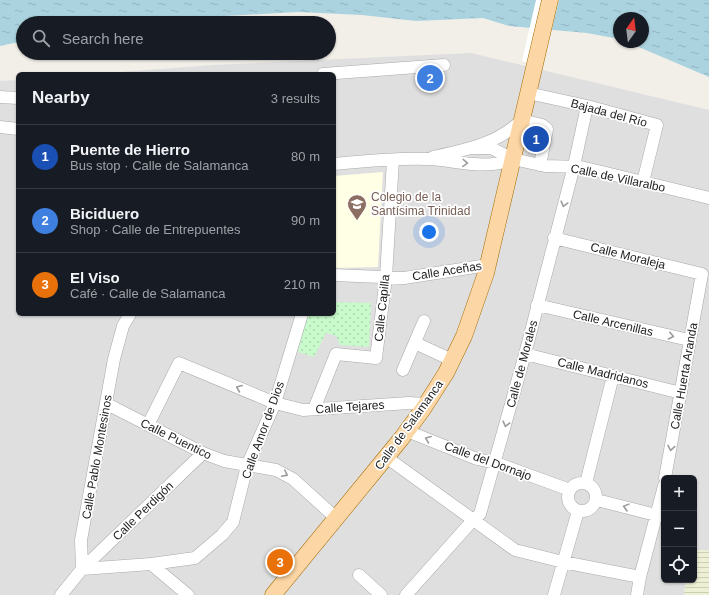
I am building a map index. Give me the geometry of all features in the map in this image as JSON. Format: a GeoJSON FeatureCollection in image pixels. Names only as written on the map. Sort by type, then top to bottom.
{"type":"FeatureCollection","features":[{"type":"Feature","properties":{"kind":"main road","name":"Calle de Salamanca"},"geometry":{"type":"LineString","coordinates":[[273,595],[407,431],[426,404],[452,360],[475,309],[488,265],[550,0]]}},
{"type":"Feature","properties":{"kind":"street"},"geometry":{"type":"LineString","coordinates":[[336,73],[444,66]]}},
{"type":"Feature","properties":{"kind":"street","name":"Bajada del Río"},"geometry":{"type":"LineString","coordinates":[[528,93],[587,106],[657,125],[643,182]]}},
{"type":"Feature","properties":{"kind":"street"},"geometry":{"type":"LineString","coordinates":[[0,97],[16,98]]}},
{"type":"Feature","properties":{"kind":"street","name":"Calle de Morales"},"geometry":{"type":"LineString","coordinates":[[406,595],[480,514],[496,463],[525,354],[574,166],[587,106]]}},
{"type":"Feature","properties":{"kind":"street"},"geometry":{"type":"LineString","coordinates":[[472,148],[502,135],[522,120],[542,125],[547,129],[540,165]]}},
{"type":"Feature","properties":{"kind":"street"},"geometry":{"type":"LineString","coordinates":[[0,127],[16,129]]}},
{"type":"Feature","properties":{"kind":"street"},"geometry":{"type":"LineString","coordinates":[[426,159],[482,147],[495,149],[512,159]]}},
{"type":"Feature","properties":{"kind":"street"},"geometry":{"type":"LineString","coordinates":[[336,164],[426,159],[455,163],[490,164],[502,163],[512,159]]}},
{"type":"Feature","properties":{"kind":"street","name":"Calle de Villaralbo"},"geometry":{"type":"LineString","coordinates":[[512,159],[540,165],[574,166],[704,197]]}},
{"type":"Feature","properties":{"kind":"street","name":"Calle Capilla"},"geometry":{"type":"LineString","coordinates":[[314,409],[336,354],[376,358],[386,277],[393,160]]}},
{"type":"Feature","properties":{"kind":"street","name":"Calle Moraleja"},"geometry":{"type":"LineString","coordinates":[[554,238],[702,274]]}},
{"type":"Feature","properties":{"kind":"street","name":"Calle Aceñas"},"geometry":{"type":"LineString","coordinates":[[336,275],[404,278],[488,265]]}},
{"type":"Feature","properties":{"kind":"street","name":"Calle Huerta Aranda"},"geometry":{"type":"LineString","coordinates":[[667,475],[702,274]]}},
{"type":"Feature","properties":{"kind":"street","name":"Calle Arcenillas"},"geometry":{"type":"LineString","coordinates":[[537,305],[690,340]]}},
{"type":"Feature","properties":{"kind":"street","name":"Calle Pablo Montesinos"},"geometry":{"type":"LineString","coordinates":[[82,568],[81,540],[114,359],[123,326],[129,316]]}},
{"type":"Feature","properties":{"kind":"street","name":"Calle Amor de Dios"},"geometry":{"type":"LineString","coordinates":[[82,568],[151,564],[195,558],[222,535],[234,522],[248,466],[275,403],[301,316]]}},
{"type":"Feature","properties":{"kind":"street"},"geometry":{"type":"LineString","coordinates":[[403,370],[424,321]]}},
{"type":"Feature","properties":{"kind":"street"},"geometry":{"type":"LineString","coordinates":[[415,343],[452,360]]}},
{"type":"Feature","properties":{"kind":"street","name":"Calle Madridanos"},"geometry":{"type":"LineString","coordinates":[[525,354],[681,393]]}},
{"type":"Feature","properties":{"kind":"street","name":"Calle Tejares"},"geometry":{"type":"LineString","coordinates":[[148,425],[179,363],[275,403],[303,410],[409,403],[426,404]]}},
{"type":"Feature","properties":{"kind":"street"},"geometry":{"type":"LineString","coordinates":[[586,483],[613,376]]}},
{"type":"Feature","properties":{"kind":"street","name":"Calle Puentico"},"geometry":{"type":"LineString","coordinates":[[107,404],[203,453],[224,461],[276,470],[293,478],[336,518]]}},
{"type":"Feature","properties":{"kind":"street","name":"Calle del Dornajo"},"geometry":{"type":"LineString","coordinates":[[407,431],[477,459],[496,463],[570,490]]}},
{"type":"Feature","properties":{"kind":"street","name":"Calle Perdigón"},"geometry":{"type":"LineString","coordinates":[[82,568],[203,453]]}},
{"type":"Feature","properties":{"kind":"street"},"geometry":{"type":"LineString","coordinates":[[386,457],[515,550],[563,562],[640,577]]}},
{"type":"Feature","properties":{"kind":"street"},"geometry":{"type":"LineString","coordinates":[[586,483],[594,489],[597,500],[590,510],[578,511],[571,506],[568,499],[570,490],[577,484],[586,483]]}},
{"type":"Feature","properties":{"kind":"street"},"geometry":{"type":"LineString","coordinates":[[637,595],[640,577],[661,497]]}},
{"type":"Feature","properties":{"kind":"street"},"geometry":{"type":"LineString","coordinates":[[597,500],[656,515]]}},
{"type":"Feature","properties":{"kind":"street"},"geometry":{"type":"LineString","coordinates":[[554,595],[578,511]]}},
{"type":"Feature","properties":{"kind":"street"},"geometry":{"type":"LineString","coordinates":[[151,564],[188,595]]}},
{"type":"Feature","properties":{"kind":"street"},"geometry":{"type":"LineString","coordinates":[[61,595],[82,568]]}},
{"type":"Feature","properties":{"kind":"street"},"geometry":{"type":"LineString","coordinates":[[360,575],[381,595]]}},
{"type":"Feature","properties":{"kind":"shaded area"},"geometry":{"type":"Polygon","coordinates":[[[471,53],[709,110],[709,550],[697,550],[697,475],[661,475],[661,583],[686,583],[684,595],[0,595],[0,81],[16,80],[16,316],[336,316],[336,72],[120,72],[213,65],[471,53]]]}},
{"type":"Feature","properties":{"kind":"shaded area","name":"Colegio de la Santísima Trinidad"},"geometry":{"type":"Polygon","coordinates":[[[383,172],[378,267],[336,268],[336,176],[383,172]]]}},
{"type":"Feature","properties":{"kind":"shaded area"},"geometry":{"type":"Polygon","coordinates":[[[697,550],[709,550],[709,595],[684,595],[686,583],[697,583],[697,550]]]}},
{"type":"Feature","properties":{"kind":"green space"},"geometry":{"type":"Polygon","coordinates":[[[336,302],[371,303],[369,347],[340,345],[336,336],[326,333],[314,357],[298,352],[307,316],[336,316],[336,302]]]}},
{"type":"Feature","properties":{"kind":"water"},"geometry":{"type":"Polygon","coordinates":[[[0,0],[709,0],[709,77],[641,48],[649,48],[649,12],[613,12],[613,38],[587,33],[509,26],[483,18],[416,21],[362,15],[298,12],[225,16],[16,16],[16,43],[0,46],[0,0]]]}},
{"type":"Feature","properties":{"kind":"pier"},"geometry":{"type":"Polygon","coordinates":[[[536,0],[559,0],[543,67],[522,61],[536,0]]]}},
{"type":"Feature","properties":{"kind":"place","name":"Biciduero"},"geometry":{"type":"Point","coordinates":[430,78]}},
{"type":"Feature","properties":{"kind":"place","name":"Puente de Hierro"},"geometry":{"type":"Point","coordinates":[536,139]}},
{"type":"Feature","properties":{"kind":"place","name":"Colegio de la Santísima Trinidad"},"geometry":{"type":"Point","coordinates":[357,221]}},
{"type":"Feature","properties":{"kind":"place","name":"El Viso"},"geometry":{"type":"Point","coordinates":[280,562]}}]}
